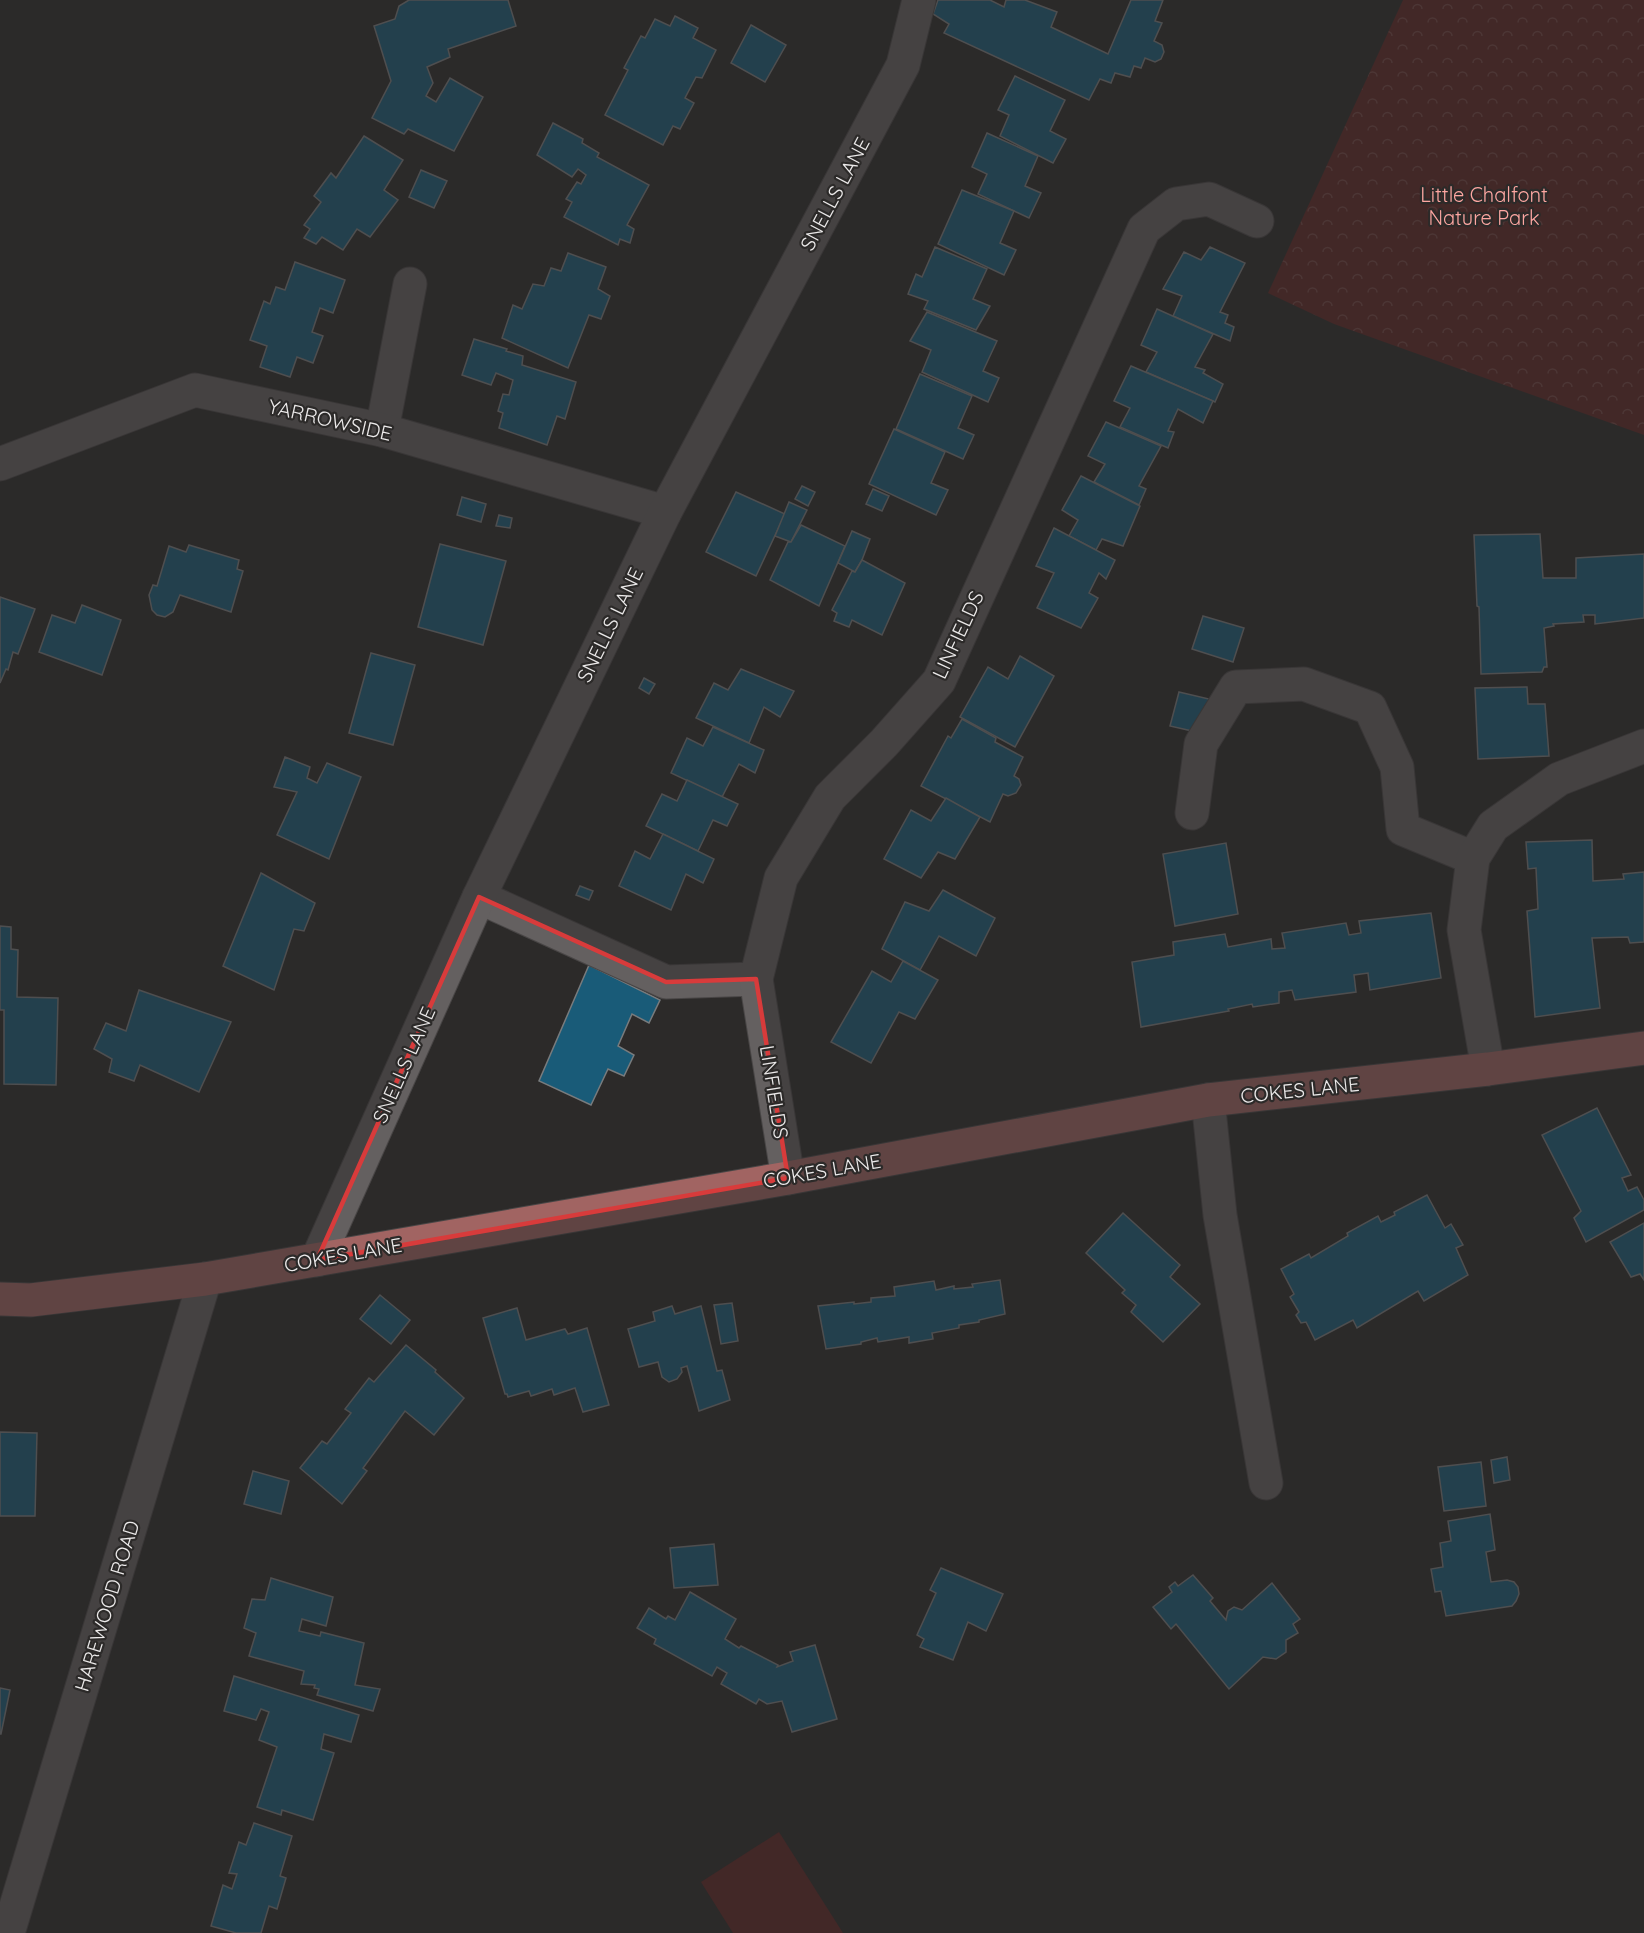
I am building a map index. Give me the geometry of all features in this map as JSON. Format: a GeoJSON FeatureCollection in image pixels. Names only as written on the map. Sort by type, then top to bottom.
{"type":"FeatureCollection","features":[{"type":"Feature","properties":{"kind":"main road","name":"COKES LANE"},"geometry":{"type":"LineString","coordinates":[[0,1299],[31,1300],[205,1279],[788,1178],[1208,1100],[1488,1069],[1644,1048]]}},
{"type":"Feature","properties":{"kind":"street","name":"SNELLS LANE"},"geometry":{"type":"LineString","coordinates":[[317,1260],[479,897],[665,512],[903,65],[919,0]]}},
{"type":"Feature","properties":{"kind":"street","name":"LINFIELDS"},"geometry":{"type":"LineString","coordinates":[[788,1178],[756,979],[781,878],[830,796],[884,743],[939,681],[1144,230],[1176,204],[1209,199],[1257,221]]}},
{"type":"Feature","properties":{"kind":"street"},"geometry":{"type":"LineString","coordinates":[[382,430],[410,284]]}},
{"type":"Feature","properties":{"kind":"street","name":"YARROWSIDE"},"geometry":{"type":"LineString","coordinates":[[0,465],[195,390],[382,430],[665,512]]}},
{"type":"Feature","properties":{"kind":"street"},"geometry":{"type":"LineString","coordinates":[[1192,813],[1201,744],[1236,687],[1304,684],[1370,708],[1397,767],[1403,829],[1473,858]]}},
{"type":"Feature","properties":{"kind":"street"},"geometry":{"type":"LineString","coordinates":[[1488,1069],[1464,930],[1473,858],[1493,826],[1559,778],[1644,746]]}},
{"type":"Feature","properties":{"kind":"street"},"geometry":{"type":"LineString","coordinates":[[479,897],[666,982],[756,979]]}},
{"type":"Feature","properties":{"kind":"street"},"geometry":{"type":"LineString","coordinates":[[1208,1100],[1220,1215],[1266,1483]]}},
{"type":"Feature","properties":{"kind":"street","name":"HAREWOOD ROAD"},"geometry":{"type":"LineString","coordinates":[[9,1933],[205,1279]]}},
{"type":"Feature","properties":{"kind":"highlighted area"},"geometry":{"type":"Polygon","coordinates":[[[479,897],[666,982],[756,979],[788,1178],[317,1260],[479,897]]]}},
{"type":"Feature","properties":{"kind":"green space","name":"Little Chalfont Nature Park"},"geometry":{"type":"Polygon","coordinates":[[[1403,0],[1644,0],[1644,435],[1334,324],[1268,293],[1403,0]]]}},
{"type":"Feature","properties":{"kind":"green space"},"geometry":{"type":"Polygon","coordinates":[[[779,1832],[843,1933],[733,1933],[701,1882],[779,1832]]]}},
{"type":"Feature","properties":{"kind":"building"},"geometry":{"type":"Polygon","coordinates":[[[409,0],[508,0],[516,26],[448,49],[450,57],[427,67],[433,83],[426,96],[436,102],[450,78],[483,97],[454,151],[408,129],[404,134],[372,118],[391,81],[374,26],[395,19],[399,6],[409,0]]]}},
{"type":"Feature","properties":{"kind":"building"},"geometry":{"type":"Polygon","coordinates":[[[938,0],[990,0],[1004,7],[1006,0],[1025,0],[1057,12],[1051,27],[1108,54],[1131,0],[1163,0],[1155,21],[1162,23],[1154,41],[1162,45],[1164,52],[1161,59],[1155,62],[1145,58],[1141,68],[1134,66],[1130,77],[1115,73],[1111,83],[1100,79],[1089,100],[944,33],[949,24],[933,14],[938,0]]]}},
{"type":"Feature","properties":{"kind":"building"},"geometry":{"type":"Polygon","coordinates":[[[675,16],[698,28],[693,38],[716,50],[702,78],[696,77],[685,98],[694,103],[680,129],[673,126],[663,145],[605,115],[628,70],[624,68],[641,36],[645,38],[655,19],[670,26],[675,16]]]}},
{"type":"Feature","properties":{"kind":"building"},"geometry":{"type":"Polygon","coordinates":[[[751,25],[786,45],[765,82],[731,63],[751,25]]]}},
{"type":"Feature","properties":{"kind":"building"},"geometry":{"type":"Polygon","coordinates":[[[1015,76],[1065,100],[1050,131],[1066,139],[1053,163],[1000,136],[1009,115],[998,110],[1015,76]]]}},
{"type":"Feature","properties":{"kind":"building"},"geometry":{"type":"Polygon","coordinates":[[[553,123],[583,139],[582,143],[599,153],[597,157],[649,185],[627,225],[634,229],[630,243],[620,239],[618,245],[564,217],[572,202],[566,199],[577,182],[581,184],[586,175],[578,169],[572,177],[537,155],[553,123]]]}},
{"type":"Feature","properties":{"kind":"building"},"geometry":{"type":"Polygon","coordinates":[[[987,133],[1038,156],[1025,186],[1041,193],[1029,218],[978,194],[987,174],[972,167],[987,133]]]}},
{"type":"Feature","properties":{"kind":"building"},"geometry":{"type":"Polygon","coordinates":[[[364,136],[403,160],[384,190],[398,200],[370,237],[357,229],[343,250],[322,237],[316,244],[304,238],[310,229],[304,225],[321,202],[314,196],[331,173],[336,178],[364,136]]]}},
{"type":"Feature","properties":{"kind":"building"},"geometry":{"type":"Polygon","coordinates":[[[421,170],[447,181],[434,208],[409,197],[421,170]]]}},
{"type":"Feature","properties":{"kind":"building"},"geometry":{"type":"Polygon","coordinates":[[[962,190],[1014,211],[1000,243],[1016,250],[1004,275],[938,244],[962,190]]]}},
{"type":"Feature","properties":{"kind":"building"},"geometry":{"type":"Polygon","coordinates":[[[935,247],[987,269],[973,299],[990,306],[976,330],[924,309],[928,301],[908,294],[916,274],[922,277],[935,247]]]}},
{"type":"Feature","properties":{"kind":"building"},"geometry":{"type":"Polygon","coordinates":[[[1210,247],[1245,263],[1220,312],[1228,315],[1225,323],[1234,327],[1230,341],[1173,316],[1182,296],[1163,289],[1184,252],[1201,260],[1210,247]]]}},
{"type":"Feature","properties":{"kind":"building"},"geometry":{"type":"Polygon","coordinates":[[[568,253],[606,267],[598,289],[610,296],[601,319],[589,315],[568,368],[502,338],[513,305],[522,309],[533,284],[544,286],[551,268],[561,271],[568,253]]]}},
{"type":"Feature","properties":{"kind":"building"},"geometry":{"type":"Polygon","coordinates":[[[295,262],[345,280],[333,313],[320,308],[312,332],[323,336],[313,363],[297,357],[290,377],[260,367],[267,346],[250,340],[264,301],[270,304],[276,287],[285,290],[295,262]]]}},
{"type":"Feature","properties":{"kind":"building"},"geometry":{"type":"Polygon","coordinates":[[[1157,309],[1213,334],[1195,367],[1205,370],[1203,373],[1223,384],[1215,402],[1146,372],[1157,352],[1141,345],[1157,309]]]}},
{"type":"Feature","properties":{"kind":"building"},"geometry":{"type":"Polygon","coordinates":[[[927,312],[997,341],[983,371],[999,378],[988,402],[922,372],[931,350],[910,341],[927,312]]]}},
{"type":"Feature","properties":{"kind":"building"},"geometry":{"type":"Polygon","coordinates":[[[474,339],[523,356],[522,365],[576,382],[565,419],[557,416],[547,445],[499,428],[503,413],[498,411],[503,394],[509,395],[513,380],[496,373],[491,385],[462,375],[474,339]]]}},
{"type":"Feature","properties":{"kind":"building"},"geometry":{"type":"Polygon","coordinates":[[[1131,366],[1213,401],[1203,423],[1178,409],[1168,431],[1174,432],[1168,448],[1120,427],[1130,408],[1114,401],[1131,366]]]}},
{"type":"Feature","properties":{"kind":"building"},"geometry":{"type":"Polygon","coordinates":[[[920,374],[972,396],[958,428],[974,435],[963,459],[896,429],[920,374]]]}},
{"type":"Feature","properties":{"kind":"building"},"geometry":{"type":"Polygon","coordinates":[[[1106,422],[1161,446],[1139,486],[1146,489],[1139,505],[1094,482],[1105,464],[1088,456],[1106,422]]]}},
{"type":"Feature","properties":{"kind":"building"},"geometry":{"type":"Polygon","coordinates":[[[894,429],[945,452],[931,483],[948,490],[936,515],[869,484],[894,429]]]}},
{"type":"Feature","properties":{"kind":"building"},"geometry":{"type":"Polygon","coordinates":[[[1081,476],[1140,506],[1123,546],[1102,539],[1096,550],[1069,536],[1078,520],[1062,510],[1081,476]]]}},
{"type":"Feature","properties":{"kind":"building"},"geometry":{"type":"Polygon","coordinates":[[[802,486],[815,492],[808,506],[795,499],[802,486]]]}},
{"type":"Feature","properties":{"kind":"building"},"geometry":{"type":"Polygon","coordinates":[[[873,489],[889,496],[882,511],[866,504],[873,489]]]}},
{"type":"Feature","properties":{"kind":"building"},"geometry":{"type":"Polygon","coordinates":[[[736,492],[785,514],[756,576],[706,552],[736,492]]]}},
{"type":"Feature","properties":{"kind":"building"},"geometry":{"type":"Polygon","coordinates":[[[462,497],[486,504],[481,522],[457,515],[462,497]]]}},
{"type":"Feature","properties":{"kind":"building"},"geometry":{"type":"Polygon","coordinates":[[[789,502],[807,510],[791,542],[775,536],[789,502]]]}},
{"type":"Feature","properties":{"kind":"building"},"geometry":{"type":"Polygon","coordinates":[[[499,515],[512,518],[510,528],[496,526],[499,515]]]}},
{"type":"Feature","properties":{"kind":"building"},"geometry":{"type":"Polygon","coordinates":[[[801,525],[845,546],[819,606],[770,580],[788,542],[791,542],[801,525]]]}},
{"type":"Feature","properties":{"kind":"building"},"geometry":{"type":"Polygon","coordinates":[[[1054,528],[1115,560],[1106,579],[1099,573],[1089,593],[1098,598],[1081,628],[1037,608],[1054,573],[1036,566],[1054,528]]]}},
{"type":"Feature","properties":{"kind":"building"},"geometry":{"type":"Polygon","coordinates":[[[852,531],[870,539],[855,572],[838,563],[852,531]]]}},
{"type":"Feature","properties":{"kind":"building"},"geometry":{"type":"Polygon","coordinates":[[[1540,534],[1543,578],[1576,578],[1576,558],[1644,554],[1644,618],[1595,624],[1595,615],[1583,615],[1584,622],[1553,624],[1554,626],[1544,628],[1547,667],[1544,667],[1542,672],[1481,674],[1474,535],[1540,534]]]}},
{"type":"Feature","properties":{"kind":"building"},"geometry":{"type":"Polygon","coordinates":[[[440,544],[506,561],[483,645],[418,627],[440,544]]]}},
{"type":"Feature","properties":{"kind":"building"},"geometry":{"type":"Polygon","coordinates":[[[189,545],[239,560],[237,569],[243,571],[231,612],[180,595],[173,612],[165,617],[157,615],[152,610],[149,595],[153,585],[157,586],[169,546],[186,552],[189,545]]]}},
{"type":"Feature","properties":{"kind":"building"},"geometry":{"type":"Polygon","coordinates":[[[862,560],[905,583],[882,635],[852,620],[849,627],[834,621],[837,613],[832,610],[852,571],[855,572],[862,560]]]}},
{"type":"Feature","properties":{"kind":"building"},"geometry":{"type":"Polygon","coordinates":[[[0,597],[35,609],[18,654],[13,652],[8,670],[6,669],[0,683],[0,597]]]}},
{"type":"Feature","properties":{"kind":"building"},"geometry":{"type":"Polygon","coordinates":[[[82,605],[121,620],[102,675],[39,652],[52,615],[75,623],[82,605]]]}},
{"type":"Feature","properties":{"kind":"building"},"geometry":{"type":"Polygon","coordinates":[[[1203,616],[1244,628],[1233,662],[1192,649],[1203,616]]]}},
{"type":"Feature","properties":{"kind":"building"},"geometry":{"type":"Polygon","coordinates":[[[371,653],[415,665],[393,745],[349,733],[371,653]]]}},
{"type":"Feature","properties":{"kind":"building"},"geometry":{"type":"Polygon","coordinates":[[[1020,656],[1054,676],[1015,747],[960,717],[988,667],[1008,679],[1020,656]]]}},
{"type":"Feature","properties":{"kind":"building"},"geometry":{"type":"Polygon","coordinates":[[[741,669],[794,691],[780,717],[764,707],[749,743],[696,718],[714,683],[728,690],[741,669]]]}},
{"type":"Feature","properties":{"kind":"building"},"geometry":{"type":"Polygon","coordinates":[[[644,678],[655,684],[649,694],[639,688],[644,678]]]}},
{"type":"Feature","properties":{"kind":"building"},"geometry":{"type":"Polygon","coordinates":[[[1527,687],[1528,704],[1545,704],[1549,756],[1478,759],[1475,688],[1527,687]]]}},
{"type":"Feature","properties":{"kind":"building"},"geometry":{"type":"Polygon","coordinates":[[[1179,692],[1209,699],[1201,733],[1170,726],[1179,692]]]}},
{"type":"Feature","properties":{"kind":"building"},"geometry":{"type":"Polygon","coordinates":[[[962,719],[996,738],[995,742],[1023,757],[1014,776],[1019,779],[1021,785],[1016,793],[1008,796],[1003,794],[990,822],[921,786],[948,736],[951,738],[962,719]]]}},
{"type":"Feature","properties":{"kind":"building"},"geometry":{"type":"Polygon","coordinates":[[[713,727],[764,750],[755,773],[739,764],[722,797],[671,773],[687,738],[703,746],[713,727]]]}},
{"type":"Feature","properties":{"kind":"building"},"geometry":{"type":"Polygon","coordinates":[[[285,757],[310,767],[307,778],[317,783],[327,763],[361,777],[329,859],[277,835],[297,792],[274,787],[285,757]]]}},
{"type":"Feature","properties":{"kind":"building"},"geometry":{"type":"Polygon","coordinates":[[[687,780],[738,804],[727,826],[713,820],[698,851],[646,826],[662,794],[677,801],[687,780]]]}},
{"type":"Feature","properties":{"kind":"building"},"geometry":{"type":"Polygon","coordinates":[[[946,798],[980,817],[955,859],[938,852],[921,878],[884,859],[911,810],[931,821],[946,798]]]}},
{"type":"Feature","properties":{"kind":"building"},"geometry":{"type":"Polygon","coordinates":[[[663,834],[714,859],[703,883],[686,874],[671,910],[619,886],[635,851],[650,859],[663,834]]]}},
{"type":"Feature","properties":{"kind":"building"},"geometry":{"type":"Polygon","coordinates":[[[1592,840],[1593,881],[1624,879],[1623,874],[1644,872],[1644,942],[1630,943],[1628,937],[1592,938],[1600,1008],[1535,1017],[1527,911],[1538,909],[1536,868],[1528,869],[1526,842],[1592,840]]]}},
{"type":"Feature","properties":{"kind":"building"},"geometry":{"type":"Polygon","coordinates":[[[1226,843],[1238,914],[1175,926],[1163,854],[1226,843]]]}},
{"type":"Feature","properties":{"kind":"building"},"geometry":{"type":"Polygon","coordinates":[[[261,873],[315,903],[304,931],[294,929],[274,990],[223,966],[261,873]]]}},
{"type":"Feature","properties":{"kind":"building"},"geometry":{"type":"Polygon","coordinates":[[[580,886],[593,891],[589,900],[576,895],[580,886]]]}},
{"type":"Feature","properties":{"kind":"building"},"geometry":{"type":"Polygon","coordinates":[[[943,890],[995,918],[976,956],[939,936],[920,970],[882,949],[905,902],[929,911],[943,890]]]}},
{"type":"Feature","properties":{"kind":"building"},"geometry":{"type":"Polygon","coordinates":[[[1431,913],[1441,978],[1370,990],[1368,973],[1354,975],[1356,992],[1295,1000],[1292,990],[1279,992],[1279,1003],[1253,1007],[1252,1004],[1228,1009],[1229,1011],[1141,1027],[1132,962],[1174,955],[1173,942],[1225,934],[1228,947],[1271,939],[1272,949],[1285,948],[1282,933],[1346,923],[1349,935],[1361,933],[1359,921],[1431,913]]]}},
{"type":"Feature","properties":{"kind":"building"},"geometry":{"type":"Polygon","coordinates":[[[0,926],[11,927],[11,949],[18,950],[17,997],[58,998],[56,1085],[4,1084],[4,1010],[0,1010],[0,926]]]}},
{"type":"Feature","properties":{"kind":"building"},"geometry":{"type":"Polygon","coordinates":[[[903,961],[938,980],[915,1019],[899,1012],[871,1063],[831,1042],[872,971],[891,982],[903,961]]]}},
{"type":"Feature","properties":{"kind":"building"},"geometry":{"type":"Polygon","coordinates":[[[589,965],[660,1000],[649,1023],[632,1014],[618,1046],[634,1055],[624,1076],[608,1069],[591,1105],[539,1081],[589,965]]]}},
{"type":"Feature","properties":{"kind":"building"},"geometry":{"type":"Polygon","coordinates":[[[139,990],[231,1022],[199,1092],[140,1065],[134,1081],[109,1072],[112,1059],[94,1049],[106,1023],[126,1031],[139,990]]]}},
{"type":"Feature","properties":{"kind":"building"},"geometry":{"type":"Polygon","coordinates":[[[1597,1108],[1631,1175],[1622,1178],[1628,1191],[1637,1187],[1644,1200],[1644,1210],[1586,1242],[1574,1218],[1581,1211],[1542,1135],[1597,1108]]]}},
{"type":"Feature","properties":{"kind":"building"},"geometry":{"type":"Polygon","coordinates":[[[1427,1195],[1445,1228],[1451,1224],[1463,1245],[1456,1248],[1468,1275],[1424,1301],[1418,1291],[1357,1328],[1353,1320],[1315,1340],[1306,1322],[1301,1323],[1296,1315],[1299,1312],[1290,1297],[1294,1294],[1281,1269],[1309,1254],[1311,1258],[1348,1236],[1347,1233],[1378,1216],[1381,1222],[1395,1215],[1394,1212],[1427,1195]]]}},
{"type":"Feature","properties":{"kind":"building"},"geometry":{"type":"Polygon","coordinates":[[[1123,1213],[1180,1265],[1170,1277],[1200,1304],[1163,1342],[1131,1312],[1136,1305],[1122,1293],[1125,1290],[1086,1253],[1123,1213]]]}},
{"type":"Feature","properties":{"kind":"building"},"geometry":{"type":"Polygon","coordinates":[[[1644,1223],[1644,1280],[1640,1274],[1631,1277],[1610,1242],[1644,1223]]]}},
{"type":"Feature","properties":{"kind":"building"},"geometry":{"type":"Polygon","coordinates":[[[1000,1280],[1005,1314],[959,1325],[959,1328],[932,1333],[933,1339],[909,1343],[909,1337],[878,1342],[877,1338],[861,1342],[861,1344],[826,1349],[818,1306],[871,1302],[871,1298],[895,1296],[894,1287],[934,1281],[936,1290],[954,1286],[954,1289],[973,1287],[972,1284],[1000,1280]]]}},
{"type":"Feature","properties":{"kind":"building"},"geometry":{"type":"Polygon","coordinates":[[[380,1295],[410,1320],[391,1344],[360,1319],[380,1295]]]}},
{"type":"Feature","properties":{"kind":"building"},"geometry":{"type":"Polygon","coordinates":[[[732,1303],[738,1341],[721,1344],[714,1305],[732,1303]]]}},
{"type":"Feature","properties":{"kind":"building"},"geometry":{"type":"Polygon","coordinates":[[[672,1306],[675,1314],[701,1306],[717,1371],[722,1370],[730,1400],[699,1411],[687,1366],[681,1368],[682,1372],[677,1379],[669,1382],[662,1377],[658,1362],[639,1367],[628,1329],[655,1321],[653,1312],[672,1306]]]}},
{"type":"Feature","properties":{"kind":"building"},"geometry":{"type":"Polygon","coordinates":[[[517,1308],[526,1340],[565,1329],[568,1334],[587,1328],[609,1405],[583,1412],[575,1388],[554,1395],[552,1389],[531,1396],[529,1391],[508,1397],[505,1394],[483,1318],[517,1308]]]}},
{"type":"Feature","properties":{"kind":"building"},"geometry":{"type":"Polygon","coordinates":[[[406,1345],[464,1398],[434,1435],[405,1411],[363,1468],[367,1471],[342,1504],[300,1468],[322,1441],[327,1444],[351,1413],[345,1409],[369,1378],[374,1382],[406,1345]]]}},
{"type":"Feature","properties":{"kind":"building"},"geometry":{"type":"Polygon","coordinates":[[[0,1432],[37,1433],[35,1516],[0,1516],[0,1432]]]}},
{"type":"Feature","properties":{"kind":"building"},"geometry":{"type":"Polygon","coordinates":[[[1507,1457],[1510,1480],[1494,1483],[1491,1460],[1507,1457]]]}},
{"type":"Feature","properties":{"kind":"building"},"geometry":{"type":"Polygon","coordinates":[[[1481,1462],[1486,1506],[1444,1511],[1438,1467],[1481,1462]]]}},
{"type":"Feature","properties":{"kind":"building"},"geometry":{"type":"Polygon","coordinates":[[[253,1471],[289,1481],[281,1514],[244,1504],[253,1471]]]}},
{"type":"Feature","properties":{"kind":"building"},"geometry":{"type":"Polygon","coordinates":[[[1490,1514],[1495,1550],[1486,1552],[1491,1582],[1507,1580],[1514,1582],[1519,1594],[1516,1601],[1512,1606],[1446,1616],[1441,1591],[1435,1592],[1431,1569],[1443,1567],[1440,1543],[1451,1541],[1448,1521],[1490,1514]]]}},
{"type":"Feature","properties":{"kind":"building"},"geometry":{"type":"Polygon","coordinates":[[[714,1544],[718,1585],[674,1588],[670,1548],[714,1544]]]}},
{"type":"Feature","properties":{"kind":"building"},"geometry":{"type":"Polygon","coordinates":[[[941,1568],[1003,1594],[986,1631],[968,1622],[953,1660],[920,1647],[924,1639],[917,1635],[936,1593],[930,1590],[941,1568]]]}},
{"type":"Feature","properties":{"kind":"building"},"geometry":{"type":"Polygon","coordinates":[[[1193,1575],[1213,1598],[1210,1601],[1226,1620],[1228,1611],[1234,1607],[1242,1610],[1272,1583],[1300,1619],[1293,1624],[1298,1633],[1286,1640],[1286,1652],[1276,1659],[1263,1657],[1229,1689],[1176,1624],[1171,1629],[1153,1607],[1172,1592],[1169,1587],[1175,1582],[1178,1586],[1193,1575]]]}},
{"type":"Feature","properties":{"kind":"building"},"geometry":{"type":"Polygon","coordinates":[[[271,1578],[333,1597],[326,1626],[302,1619],[299,1631],[320,1636],[321,1632],[364,1643],[355,1685],[380,1689],[373,1711],[317,1695],[319,1689],[314,1688],[315,1685],[301,1684],[304,1671],[249,1656],[256,1633],[244,1628],[252,1599],[265,1600],[271,1578]]]}},
{"type":"Feature","properties":{"kind":"building"},"geometry":{"type":"Polygon","coordinates":[[[690,1592],[736,1619],[725,1639],[739,1648],[741,1646],[778,1665],[777,1667],[793,1661],[790,1652],[815,1645],[837,1719],[792,1732],[782,1701],[767,1704],[759,1699],[756,1704],[721,1684],[727,1673],[717,1667],[712,1676],[654,1644],[656,1639],[637,1628],[649,1608],[666,1619],[668,1616],[675,1620],[690,1592]]]}},
{"type":"Feature","properties":{"kind":"building"},"geometry":{"type":"Polygon","coordinates":[[[234,1676],[359,1715],[351,1742],[324,1734],[321,1749],[334,1753],[313,1820],[282,1810],[281,1815],[257,1807],[277,1747],[259,1740],[269,1712],[261,1709],[256,1720],[224,1711],[234,1676]]]}},
{"type":"Feature","properties":{"kind":"building"},"geometry":{"type":"Polygon","coordinates":[[[0,1688],[10,1690],[1,1734],[0,1734],[0,1688]]]}},
{"type":"Feature","properties":{"kind":"building"},"geometry":{"type":"Polygon","coordinates":[[[254,1823],[292,1836],[280,1876],[286,1878],[277,1909],[269,1906],[261,1933],[236,1933],[211,1926],[223,1885],[232,1889],[237,1874],[229,1873],[239,1842],[246,1845],[254,1823]]]}}]}
